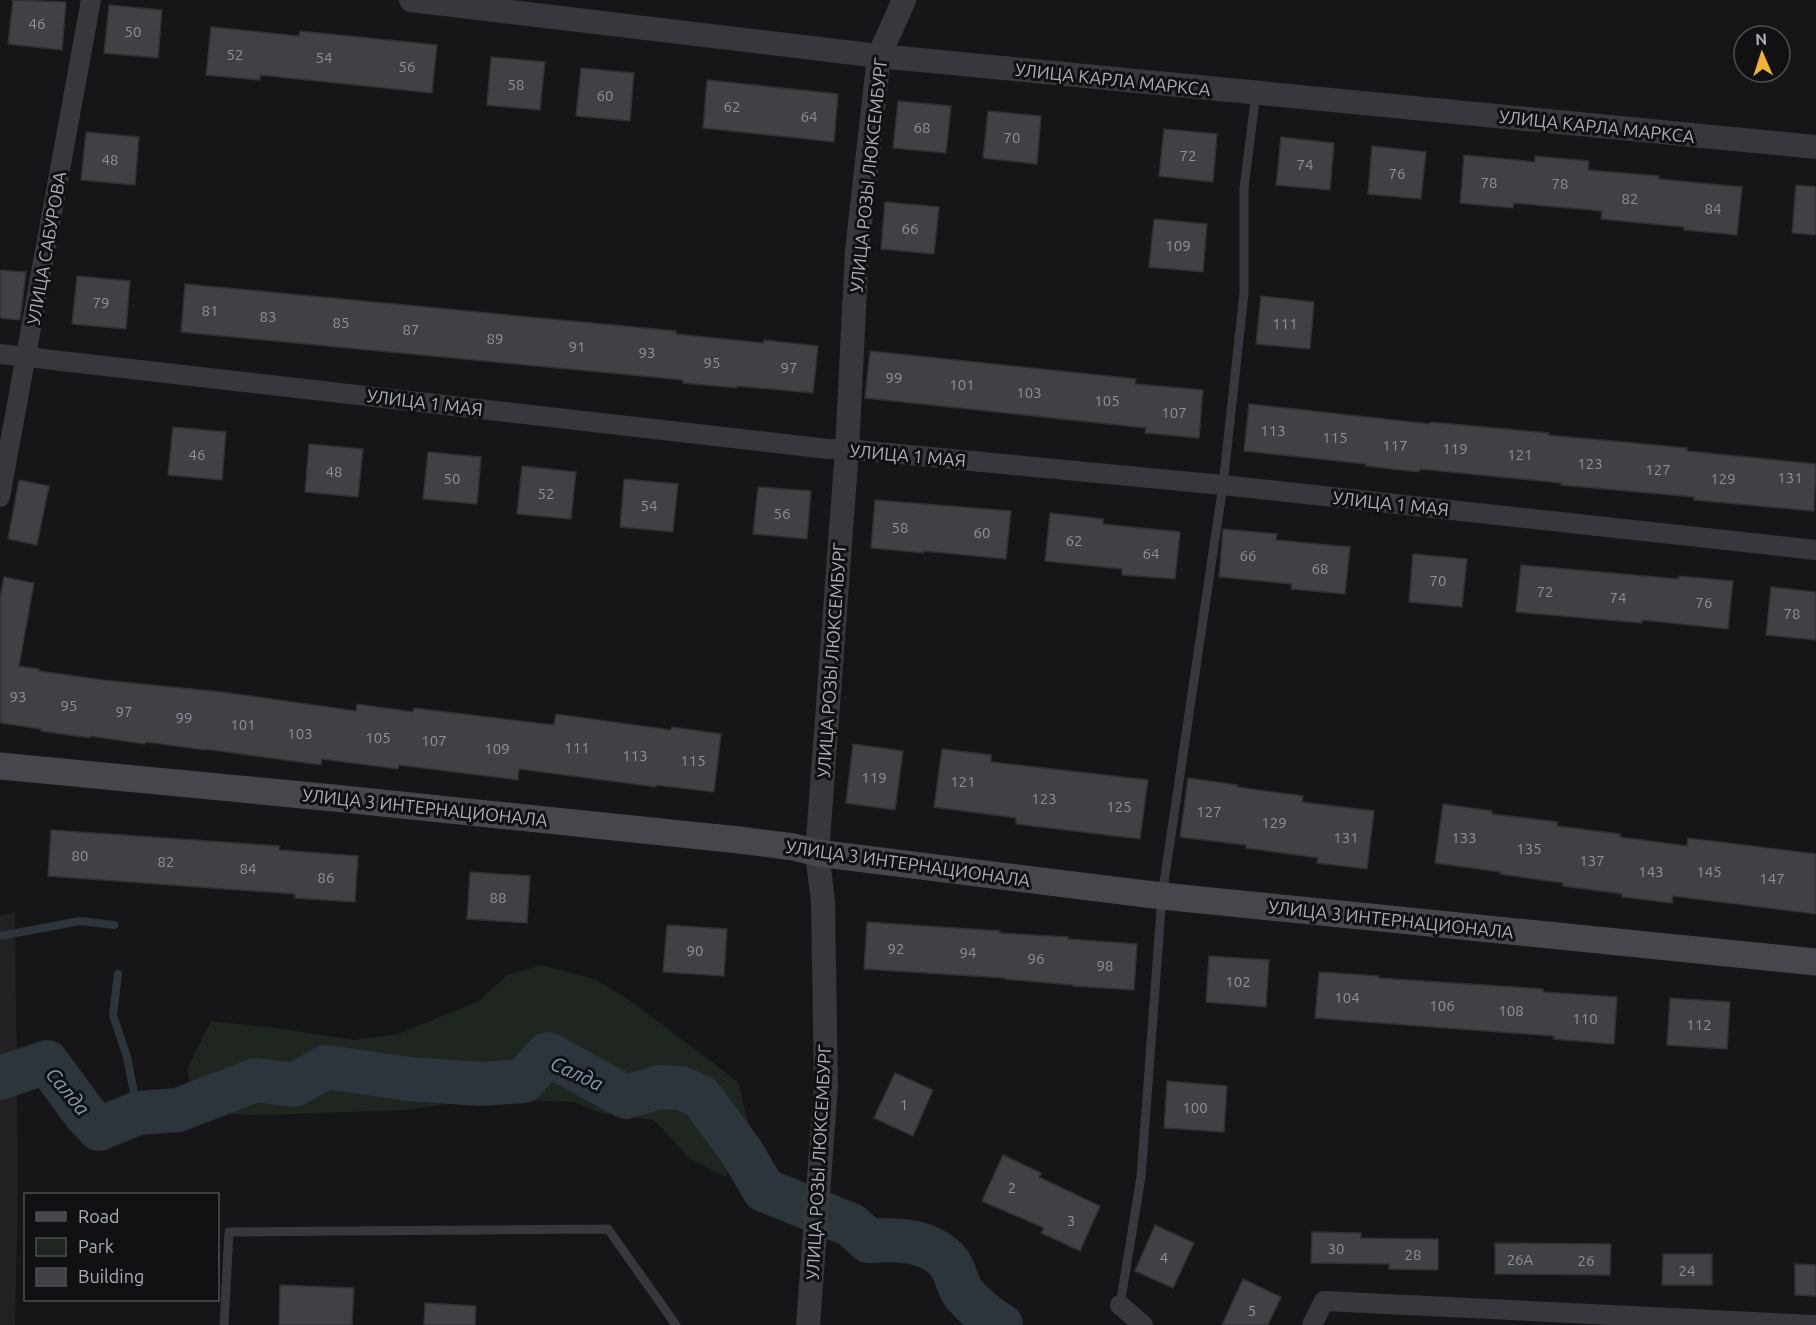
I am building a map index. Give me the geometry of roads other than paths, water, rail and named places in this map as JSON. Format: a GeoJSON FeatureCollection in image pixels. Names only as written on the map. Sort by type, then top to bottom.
{"type":"FeatureCollection","features":[{"type":"Feature","properties":{"kind":"main road","name":"УЛИЦА 3 ИНТЕРНАЦИОНАЛА"},"geometry":{"type":"LineString","coordinates":[[0,766],[716,837],[794,847],[817,853],[1162,896],[1816,962]]}},
{"type":"Feature","properties":{"kind":"street","name":"УЛИЦА САБУРОВА"},"geometry":{"type":"LineString","coordinates":[[0,496],[91,0]]}},
{"type":"Feature","properties":{"kind":"street","name":"УЛИЦА КАРЛА МАРКСА"},"geometry":{"type":"LineString","coordinates":[[411,0],[879,56],[1816,147]]}},
{"type":"Feature","properties":{"kind":"street","name":"УЛИЦА РОЗЫ ЛЮКСЕМБУРГ"},"geometry":{"type":"LineString","coordinates":[[808,1325],[826,1086],[823,901],[817,853],[847,449],[857,250],[879,56],[904,0]]}},
{"type":"Feature","properties":{"kind":"street","name":"УЛИЦА 1 МАЯ"},"geometry":{"type":"LineString","coordinates":[[0,354],[828,449],[1223,485],[1816,550]]}},
{"type":"Feature","properties":{"kind":"street"},"geometry":{"type":"LineString","coordinates":[[1312,1325],[1324,1301],[1816,1325]]}},
{"type":"Feature","properties":{"kind":"street"},"geometry":{"type":"LineString","coordinates":[[1120,1305],[1143,1325]]}},
{"type":"Feature","properties":{"kind":"lane"},"geometry":{"type":"LineString","coordinates":[[1120,1305],[1141,1177],[1162,896],[1223,485],[1244,293],[1244,188],[1256,93]]}},
{"type":"Feature","properties":{"kind":"lane"},"geometry":{"type":"LineString","coordinates":[[224,1325],[230,1232],[608,1229],[676,1325]]}},
{"type":"Feature","properties":{"kind":"waterway"},"geometry":{"type":"LineString","coordinates":[[0,936],[80,921],[114,925]]}},
{"type":"Feature","properties":{"kind":"waterway"},"geometry":{"type":"LineString","coordinates":[[118,974],[113,1015],[127,1057],[138,1113]]}},
{"type":"Feature","properties":{"kind":"waterway","name":"Салда"},"geometry":{"type":"LineString","coordinates":[[0,1078],[47,1062],[85,1114],[99,1129],[138,1113],[178,1110],[256,1080],[294,1085],[326,1067],[409,1079],[481,1084],[523,1081],[548,1054],[626,1097],[659,1087],[681,1088],[701,1097],[741,1151],[764,1190],[851,1225],[869,1241],[909,1242],[937,1252],[951,1265],[965,1295],[980,1310],[1001,1325]]}}]}
